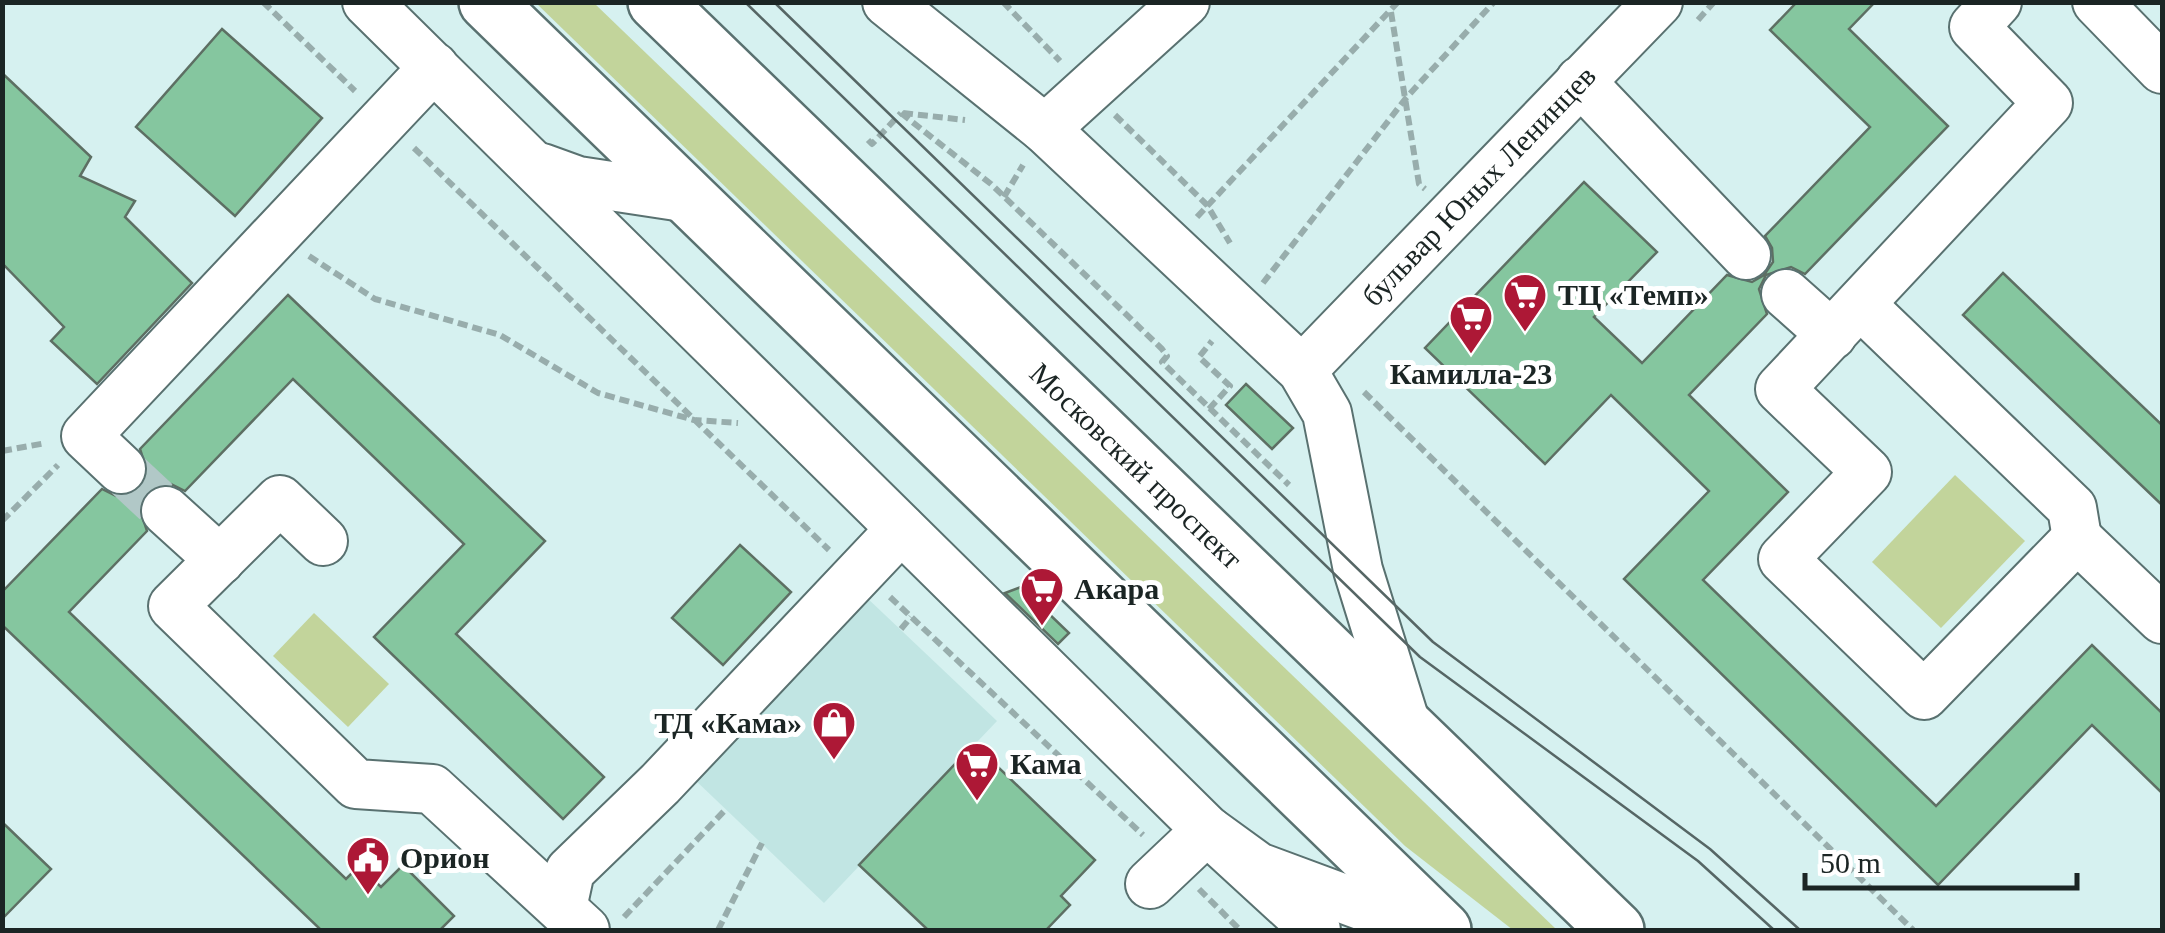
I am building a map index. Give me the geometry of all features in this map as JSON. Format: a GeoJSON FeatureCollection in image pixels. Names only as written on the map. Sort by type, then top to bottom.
{"type":"FeatureCollection","features":[{"type":"Feature","properties":{"kind":"main road"},"geometry":{"type":"LineString","coordinates":[[488,2],[1443,930]]}},
{"type":"Feature","properties":{"kind":"main road","name":"Московский проспект"},"geometry":{"type":"LineString","coordinates":[[656,2],[1616,930]]}},
{"type":"Feature","properties":{"kind":"street"},"geometry":{"type":"LineString","coordinates":[[367,2],[1208,830],[1316,930]]}},
{"type":"Feature","properties":{"kind":"street"},"geometry":{"type":"LineString","coordinates":[[887,2],[1045,130],[1170,248],[1243,292],[1311,360],[1327,413],[1358,570],[1407,728]]}},
{"type":"Feature","properties":{"kind":"street"},"geometry":{"type":"LineString","coordinates":[[1045,130],[1185,2]]}},
{"type":"Feature","properties":{"kind":"street","name":"бульвар Юных Ленинцев"},"geometry":{"type":"LineString","coordinates":[[1311,360],[1658,2]]}},
{"type":"Feature","properties":{"kind":"street"},"geometry":{"type":"LineString","coordinates":[[1998,2],[1974,27],[2048,103],[1780,389],[1867,472],[1783,560],[1924,695],[2078,538]]}},
{"type":"Feature","properties":{"kind":"street"},"geometry":{"type":"LineString","coordinates":[[2103,4],[2162,69]]}},
{"type":"Feature","properties":{"kind":"street"},"geometry":{"type":"LineString","coordinates":[[121,469],[86,436],[434,67]]}},
{"type":"Feature","properties":{"kind":"street"},"geometry":{"type":"LineString","coordinates":[[1580,81],[1746,256]]}},
{"type":"Feature","properties":{"kind":"street"},"geometry":{"type":"LineString","coordinates":[[534,165],[578,181],[690,198]]}},
{"type":"Feature","properties":{"kind":"street"},"geometry":{"type":"LineString","coordinates":[[1786,294],[1847,320],[2072,508],[2078,538],[2162,619]]}},
{"type":"Feature","properties":{"kind":"street"},"geometry":{"type":"LineString","coordinates":[[322,541],[280,500],[174,606],[356,784],[432,789],[574,919]]}},
{"type":"Feature","properties":{"kind":"street"},"geometry":{"type":"LineString","coordinates":[[166,511],[220,560]]}},
{"type":"Feature","properties":{"kind":"street"},"geometry":{"type":"LineString","coordinates":[[574,919],[570,871],[901,529]]}},
{"type":"Feature","properties":{"kind":"street"},"geometry":{"type":"LineString","coordinates":[[1161,873],[1208,830]]}},
{"type":"Feature","properties":{"kind":"street"},"geometry":{"type":"LineString","coordinates":[[1208,830],[1258,867],[1428,930]]}},
{"type":"Feature","properties":{"kind":"path"},"geometry":{"type":"LineString","coordinates":[[263,2],[835,556],[862,571],[910,617],[1161,873],[1240,930]]}},
{"type":"Feature","properties":{"kind":"path"},"geometry":{"type":"LineString","coordinates":[[1003,2],[1207,205],[1238,256]]}},
{"type":"Feature","properties":{"kind":"path"},"geometry":{"type":"LineString","coordinates":[[1170,248],[1398,2]]}},
{"type":"Feature","properties":{"kind":"path"},"geometry":{"type":"LineString","coordinates":[[1209,409],[1230,386],[1199,356],[1243,292],[1258,290],[1406,98],[1494,2]]}},
{"type":"Feature","properties":{"kind":"path"},"geometry":{"type":"LineString","coordinates":[[1391,10],[1419,184],[1452,216]]}},
{"type":"Feature","properties":{"kind":"path"},"geometry":{"type":"LineString","coordinates":[[858,130],[872,144],[902,112],[991,184],[1162,348],[1167,356],[1162,362],[1288,485]]}},
{"type":"Feature","properties":{"kind":"path"},"geometry":{"type":"LineString","coordinates":[[280,231],[325,270],[375,299],[500,335],[598,393],[694,420],[729,424],[791,417]]}},
{"type":"Feature","properties":{"kind":"path"},"geometry":{"type":"LineString","coordinates":[[1311,360],[1913,930]]}},
{"type":"Feature","properties":{"kind":"path"},"geometry":{"type":"LineString","coordinates":[[2,521],[86,436]]}},
{"type":"Feature","properties":{"kind":"path"},"geometry":{"type":"LineString","coordinates":[[901,630],[910,617]]}},
{"type":"Feature","properties":{"kind":"path"},"geometry":{"type":"LineString","coordinates":[[611,930],[726,809]]}},
{"type":"Feature","properties":{"kind":"path"},"geometry":{"type":"LineString","coordinates":[[718,930],[762,843]]}},
{"type":"Feature","properties":{"kind":"shaded area","name":"ТД «Кама»"},"geometry":{"type":"Polygon","coordinates":[[[865,596],[997,721],[824,903],[693,778],[865,596]]]}},
{"type":"Feature","properties":{"kind":"green space"},"geometry":{"type":"Polygon","coordinates":[[[536,3],[594,3],[1557,930],[1513,930],[1405,846],[536,3]]]}},
{"type":"Feature","properties":{"kind":"green space"},"geometry":{"type":"Polygon","coordinates":[[[1955,475],[2025,541],[1941,628],[1872,562],[1955,475]]]}},
{"type":"Feature","properties":{"kind":"green space"},"geometry":{"type":"Polygon","coordinates":[[[314,613],[389,684],[348,727],[273,656],[314,613]]]}},
{"type":"Feature","properties":{"kind":"building"},"geometry":{"type":"Polygon","coordinates":[[[1797,2],[1875,2],[1849,29],[1948,126],[1805,274],[1791,267],[1766,275],[1759,289],[1767,314],[1689,395],[1788,492],[1703,580],[1936,806],[2092,645],[2162,713],[2162,793],[2092,725],[1938,885],[1624,579],[1709,491],[1611,395],[1545,464],[1425,348],[1584,182],[1657,252],[1594,317],[1642,363],[1727,275],[1752,282],[1764,275],[1773,262],[1772,248],[1765,236],[1870,127],[1770,30],[1797,2]]]}},
{"type":"Feature","properties":{"kind":"building"},"geometry":{"type":"Polygon","coordinates":[[[222,29],[322,118],[235,216],[136,127],[222,29]]]}},
{"type":"Feature","properties":{"kind":"building"},"geometry":{"type":"Polygon","coordinates":[[[2,73],[91,157],[80,176],[135,201],[125,217],[192,283],[97,384],[51,341],[64,327],[2,263],[2,73]]]}},
{"type":"Feature","properties":{"kind":"building"},"geometry":{"type":"Polygon","coordinates":[[[2003,273],[2162,425],[2162,505],[1963,315],[2003,273]]]}},
{"type":"Feature","properties":{"kind":"building"},"geometry":{"type":"Polygon","coordinates":[[[288,295],[545,541],[456,634],[604,777],[563,819],[374,637],[464,544],[293,379],[185,491],[171,484],[146,492],[139,506],[147,531],[69,612],[346,879],[359,866],[381,887],[403,865],[454,916],[440,930],[321,930],[2,625],[2,592],[102,489],[116,496],[140,488],[148,474],[140,449],[288,295]]]}},
{"type":"Feature","properties":{"kind":"building"},"geometry":{"type":"Polygon","coordinates":[[[1246,384],[1293,428],[1272,449],[1226,405],[1246,384]]]}},
{"type":"Feature","properties":{"kind":"building"},"geometry":{"type":"Polygon","coordinates":[[[740,545],[791,592],[723,665],[672,618],[740,545]]]}},
{"type":"Feature","properties":{"kind":"building"},"geometry":{"type":"Polygon","coordinates":[[[1021,587],[1069,633],[1058,644],[1005,593],[1021,587]]]}},
{"type":"Feature","properties":{"kind":"building","name":"Кама"},"geometry":{"type":"Polygon","coordinates":[[[974,744],[1095,860],[1061,896],[1070,905],[1046,930],[928,930],[859,865],[974,744]]]}},
{"type":"Feature","properties":{"kind":"building"},"geometry":{"type":"Polygon","coordinates":[[[2,822],[51,869],[2,919],[2,822]]]}},
{"type":"Feature","properties":{"kind":"tunnel"},"geometry":{"type":"LineString","coordinates":[[121,469],[166,511]]}},
{"type":"Feature","properties":{"kind":"tram line"},"geometry":{"type":"LineString","coordinates":[[745,2],[1420,657],[1698,861],[1774,930]]}},
{"type":"Feature","properties":{"kind":"tram line"},"geometry":{"type":"LineString","coordinates":[[774,2],[1433,642],[1710,849],[1800,930]]}},
{"type":"Feature","properties":{"kind":"place","name":"ТЦ «Темп»"},"geometry":{"type":"Point","coordinates":[1525,333]}},
{"type":"Feature","properties":{"kind":"place","name":"Камилла-23"},"geometry":{"type":"Point","coordinates":[1471,355]}},
{"type":"Feature","properties":{"kind":"place","name":"Акара"},"geometry":{"type":"Point","coordinates":[1042,627]}},
{"type":"Feature","properties":{"kind":"place","name":"ТД «Кама»"},"geometry":{"type":"Point","coordinates":[834,761]}},
{"type":"Feature","properties":{"kind":"place","name":"Кама"},"geometry":{"type":"Point","coordinates":[977,802]}},
{"type":"Feature","properties":{"kind":"place","name":"Орион"},"geometry":{"type":"Point","coordinates":[368,896]}}]}
